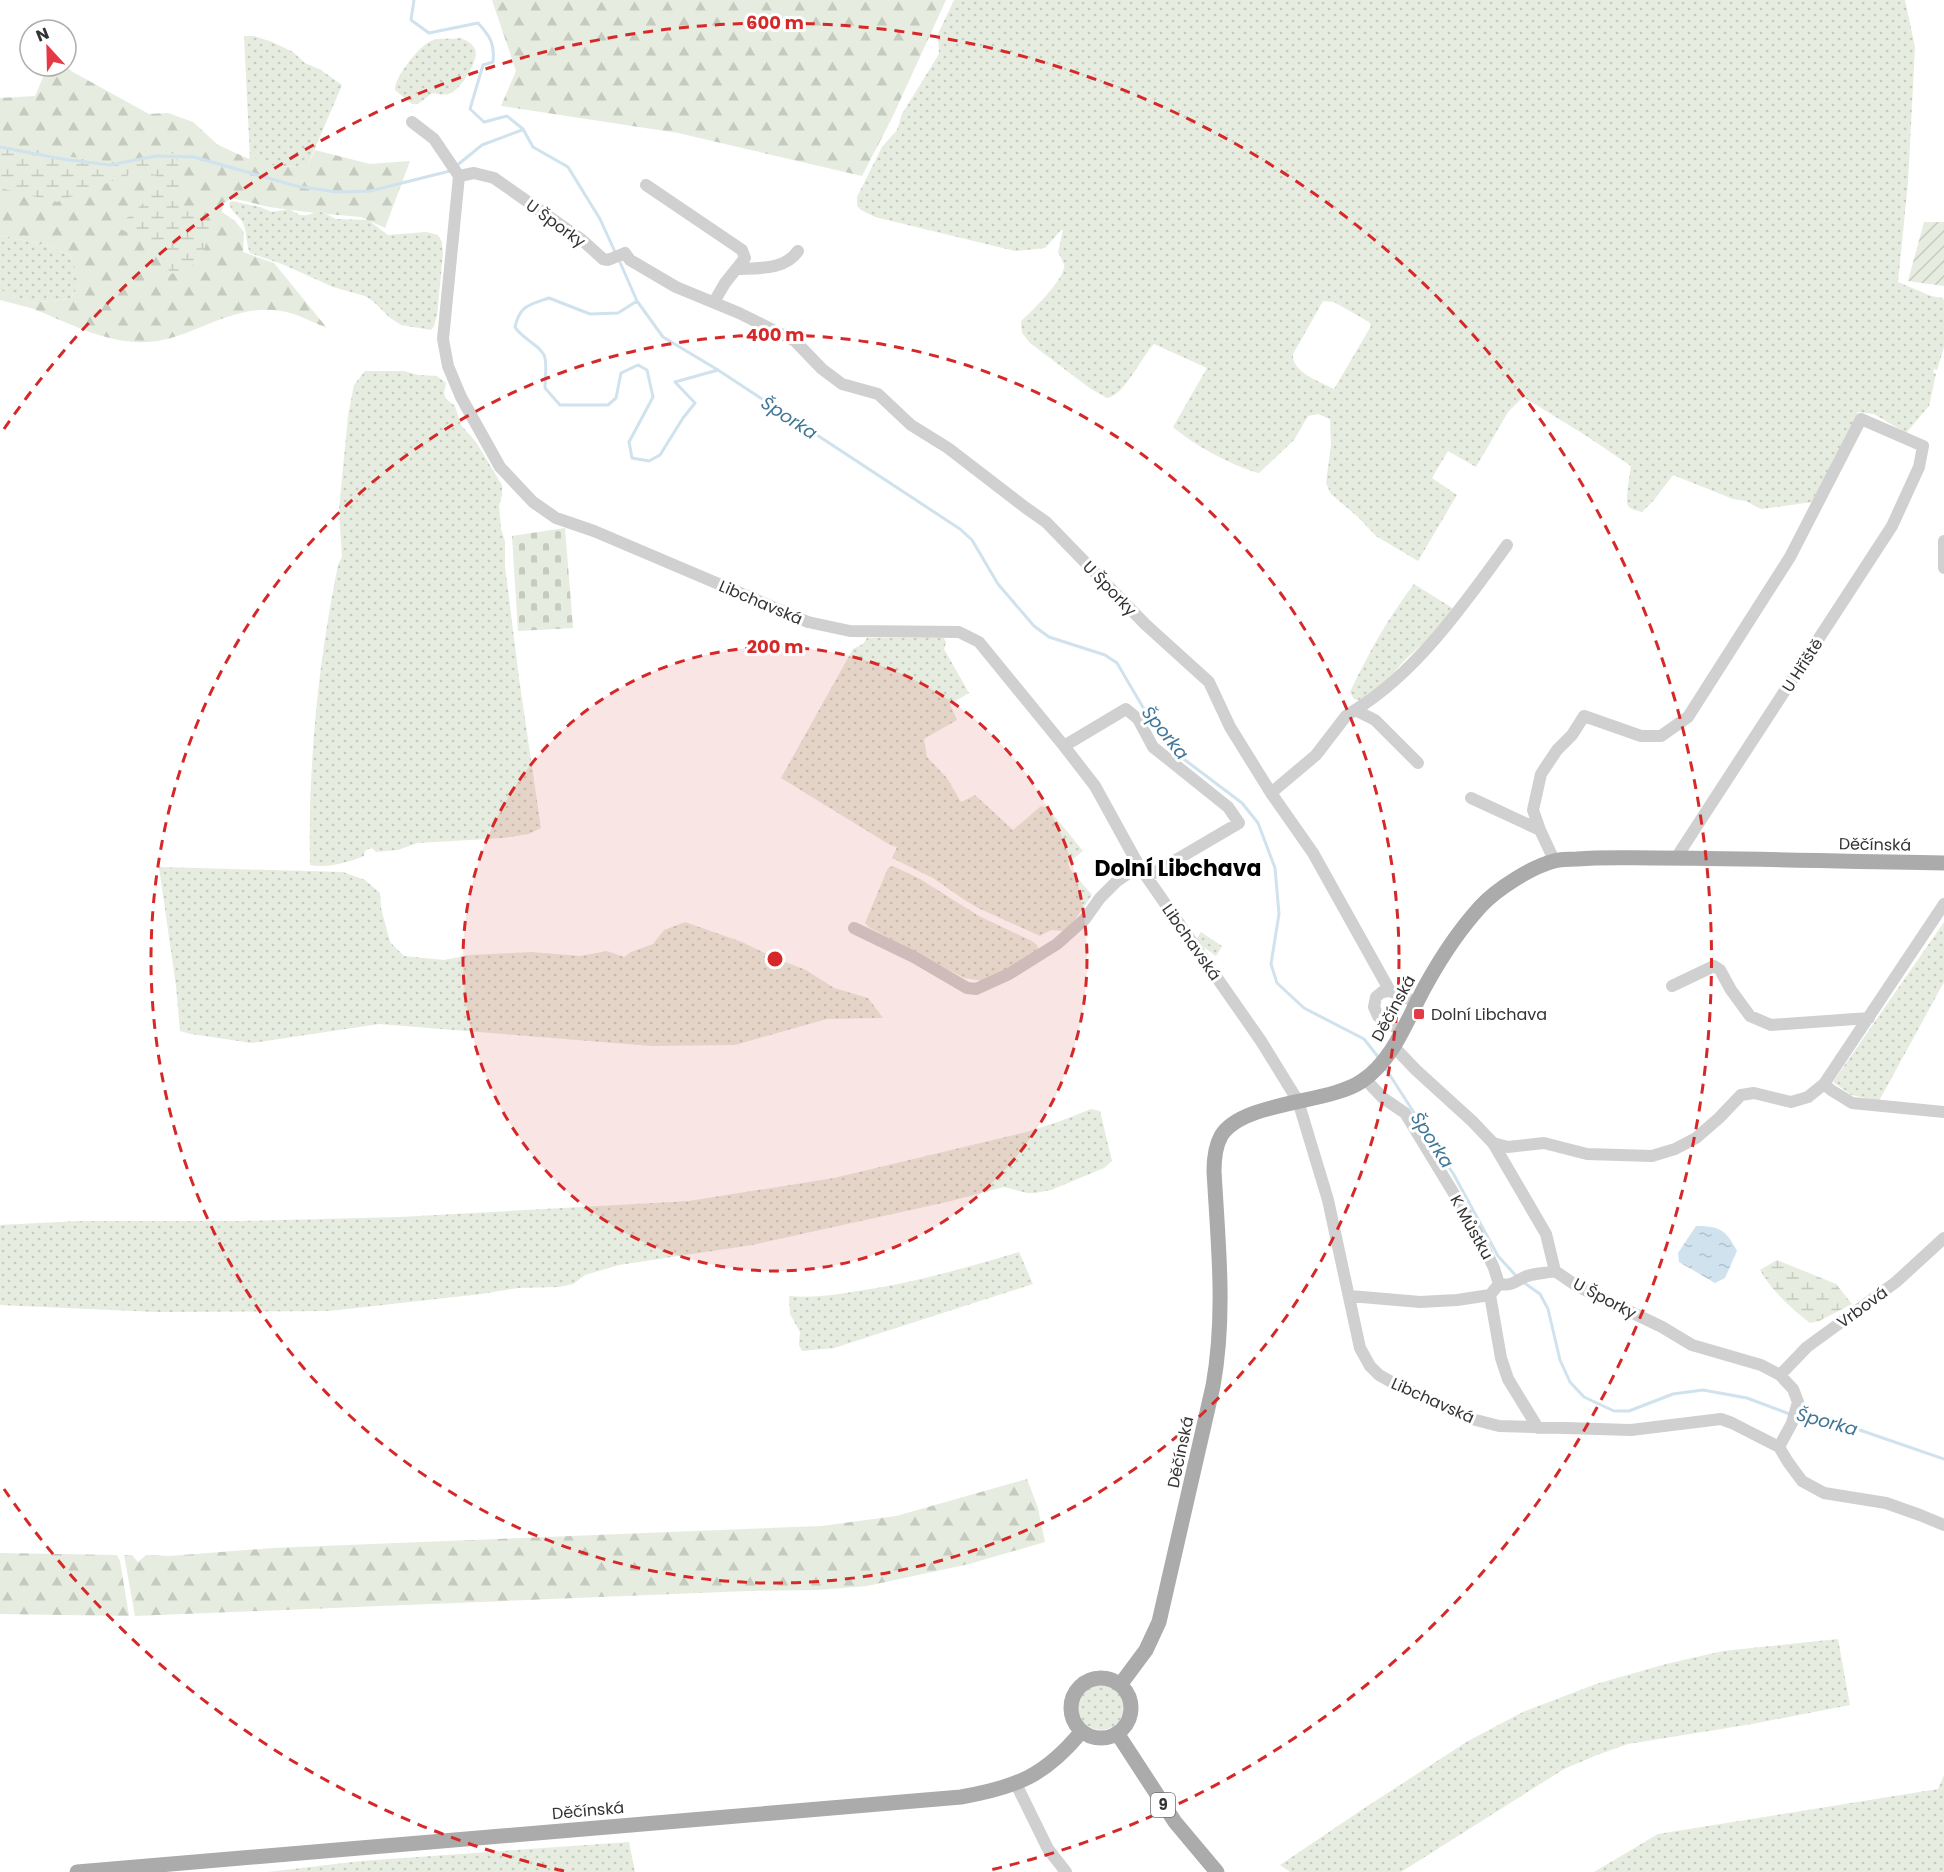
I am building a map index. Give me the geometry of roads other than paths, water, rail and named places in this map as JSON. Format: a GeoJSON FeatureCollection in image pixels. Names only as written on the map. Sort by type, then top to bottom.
{"type":"FeatureCollection","features":[{"type":"Feature","properties":{"kind":"main road","name":"Děčínská"},"geometry":{"type":"LineString","coordinates":[[1120,1685],[1146,1650],[1159,1622],[1187,1506],[1218,1355],[1220,1284],[1214,1171],[1216,1148],[1224,1132],[1240,1119],[1350,1088],[1370,1075],[1391,1049],[1416,1002],[1464,925],[1488,899],[1516,878],[1554,860],[1676,858],[1944,863]]}},
{"type":"Feature","properties":{"kind":"main road"},"geometry":{"type":"LineString","coordinates":[[1099,1678],[1120,1685],[1130,1700],[1131,1712],[1128,1722],[1117,1733],[1105,1737],[1093,1737],[1082,1731],[1074,1721],[1071,1709],[1073,1697],[1080,1686],[1099,1678]]}},
{"type":"Feature","properties":{"kind":"main road","name":"Děčínská"},"geometry":{"type":"LineString","coordinates":[[76,1872],[961,1797],[992,1792],[1016,1784],[1041,1771],[1059,1757],[1082,1731]]}},
{"type":"Feature","properties":{"kind":"main road","name":"9"},"geometry":{"type":"LineString","coordinates":[[1117,1733],[1175,1822],[1217,1872]]}},
{"type":"Feature","properties":{"kind":"street"},"geometry":{"type":"LineString","coordinates":[[412,122],[434,139],[455,171]]}},
{"type":"Feature","properties":{"kind":"street","name":"U Šporky"},"geometry":{"type":"LineString","coordinates":[[455,171],[494,178],[582,240],[603,259],[609,260],[626,253],[630,260],[676,287],[714,302],[795,341],[822,369],[842,384],[878,394],[911,425],[948,448],[1046,522],[1145,624],[1209,682],[1230,727],[1271,793],[1313,853],[1390,991]]}},
{"type":"Feature","properties":{"kind":"street","name":"Libchavská"},"geometry":{"type":"LineString","coordinates":[[455,171],[443,339],[448,366],[460,398],[500,467],[533,502],[556,518],[594,531],[808,622],[850,631],[958,632],[979,642],[1095,786],[1139,866],[1261,1041],[1298,1101],[1328,1200],[1360,1348],[1370,1366],[1379,1375],[1468,1418],[1499,1426],[1631,1430],[1720,1419],[1779,1447],[1802,1480],[1824,1493],[1886,1503],[1944,1525]]}},
{"type":"Feature","properties":{"kind":"street"},"geometry":{"type":"LineString","coordinates":[[646,185],[742,250],[745,258],[714,302]]}},
{"type":"Feature","properties":{"kind":"street"},"geometry":{"type":"LineString","coordinates":[[738,269],[780,265],[793,259],[798,250]]}},
{"type":"Feature","properties":{"kind":"street","name":"U Hřiště"},"geometry":{"type":"LineString","coordinates":[[1540,830],[1533,810],[1541,774],[1584,716],[1641,736],[1661,736],[1689,717],[1790,557],[1843,456],[1851,434],[1861,419],[1923,446],[1919,467],[1892,526],[1676,858]]}},
{"type":"Feature","properties":{"kind":"street"},"geometry":{"type":"LineString","coordinates":[[1944,541],[1944,568]]}},
{"type":"Feature","properties":{"kind":"street"},"geometry":{"type":"LineString","coordinates":[[1271,793],[1316,755],[1346,716],[1384,688],[1443,632],[1507,545]]}},
{"type":"Feature","properties":{"kind":"street"},"geometry":{"type":"LineString","coordinates":[[1064,746],[1125,709],[1138,719],[1154,747],[1227,807],[1239,823],[1147,877]]}},
{"type":"Feature","properties":{"kind":"street"},"geometry":{"type":"LineString","coordinates":[[1355,710],[1375,720],[1418,763]]}},
{"type":"Feature","properties":{"kind":"street"},"geometry":{"type":"LineString","coordinates":[[1470,798],[1540,830],[1554,860]]}},
{"type":"Feature","properties":{"kind":"street"},"geometry":{"type":"LineString","coordinates":[[854,928],[914,957],[967,988],[976,989],[1009,974],[1057,944],[1085,920],[1100,898],[1117,881],[1139,866]]}},
{"type":"Feature","properties":{"kind":"street"},"geometry":{"type":"LineString","coordinates":[[1493,1143],[1508,1147],[1544,1143],[1587,1154],[1652,1156],[1675,1149],[1696,1138],[1741,1095],[1754,1093],[1791,1102],[1828,1087],[1869,1018],[1944,904]]}},
{"type":"Feature","properties":{"kind":"street"},"geometry":{"type":"LineString","coordinates":[[1672,986],[1714,966],[1720,970],[1750,1016],[1771,1025],[1869,1018]]}},
{"type":"Feature","properties":{"kind":"street"},"geometry":{"type":"LineString","coordinates":[[1401,1031],[1378,1016],[1374,1007],[1376,997],[1382,992],[1390,991],[1416,1002]]}},
{"type":"Feature","properties":{"kind":"street","name":"U Šporky"},"geometry":{"type":"LineString","coordinates":[[1391,1049],[1465,1114],[1493,1143],[1546,1234],[1555,1271],[1577,1286],[1662,1327],[1692,1345],[1761,1365],[1780,1375]]}},
{"type":"Feature","properties":{"kind":"street","name":"K Můstku"},"geometry":{"type":"LineString","coordinates":[[1370,1075],[1383,1098],[1405,1113],[1476,1230],[1499,1284]]}},
{"type":"Feature","properties":{"kind":"street"},"geometry":{"type":"LineString","coordinates":[[1828,1087],[1852,1103],[1944,1112]]}},
{"type":"Feature","properties":{"kind":"street","name":"Vrbová"},"geometry":{"type":"LineString","coordinates":[[1780,1375],[1808,1347],[1896,1282],[1944,1238]]}},
{"type":"Feature","properties":{"kind":"street"},"geometry":{"type":"LineString","coordinates":[[1350,1296],[1420,1302],[1457,1300],[1490,1295],[1499,1284],[1506,1286],[1528,1275],[1555,1271]]}},
{"type":"Feature","properties":{"kind":"street"},"geometry":{"type":"LineString","coordinates":[[1490,1295],[1501,1358],[1508,1379],[1538,1428]]}},
{"type":"Feature","properties":{"kind":"street"},"geometry":{"type":"LineString","coordinates":[[1779,1447],[1792,1423],[1798,1402],[1792,1389],[1780,1375]]}},
{"type":"Feature","properties":{"kind":"street"},"geometry":{"type":"LineString","coordinates":[[1016,1784],[1044,1842],[1066,1872]]}},
{"type":"Feature","properties":{"kind":"water"},"geometry":{"type":"Polygon","coordinates":[[[1696,1226],[1717,1228],[1726,1234],[1737,1251],[1725,1278],[1715,1283],[1679,1262],[1678,1253],[1696,1226]]]}},
{"type":"Feature","properties":{"kind":"waterway","name":"Šporka"},"geometry":{"type":"LineString","coordinates":[[414,0],[411,20],[429,33],[478,23],[486,32],[492,45],[493,62],[483,65],[470,109],[484,122],[507,116],[523,129],[533,147],[568,167],[600,219],[616,254]]}},
{"type":"Feature","properties":{"kind":"waterway"},"geometry":{"type":"LineString","coordinates":[[455,167],[482,145],[522,130]]}},
{"type":"Feature","properties":{"kind":"waterway"},"geometry":{"type":"LineString","coordinates":[[0,147],[62,159],[110,165],[156,156],[194,157],[296,186],[337,192],[370,191],[450,171]]}},
{"type":"Feature","properties":{"kind":"waterway","name":"Šporka"},"geometry":{"type":"LineString","coordinates":[[619,260],[637,301],[663,337],[718,370],[960,529],[972,540],[998,584],[1034,626],[1049,637],[1105,655],[1117,663],[1151,721],[1181,757],[1242,803],[1258,823],[1275,868],[1279,914],[1271,964],[1277,983],[1304,1008],[1364,1039],[1379,1058]]}},
{"type":"Feature","properties":{"kind":"waterway"},"geometry":{"type":"LineString","coordinates":[[637,301],[618,313],[590,314],[549,298],[531,304],[520,314],[515,327],[543,354],[546,365],[545,388],[560,405],[608,405],[616,398],[621,373],[638,365],[647,370],[653,397],[629,442],[632,458],[649,461],[660,455],[695,403],[675,382],[718,370]]}},
{"type":"Feature","properties":{"kind":"waterway","name":"Šporka"},"geometry":{"type":"LineString","coordinates":[[1384,1066],[1454,1175],[1498,1256],[1518,1278]]}},
{"type":"Feature","properties":{"kind":"waterway","name":"Šporka"},"geometry":{"type":"LineString","coordinates":[[1523,1282],[1540,1294],[1548,1309],[1560,1360],[1570,1382],[1584,1397],[1614,1411],[1629,1411],[1673,1394],[1703,1390],[1747,1398],[1792,1415]]}},
{"type":"Feature","properties":{"kind":"waterway","name":"Šporka"},"geometry":{"type":"LineString","coordinates":[[1799,1416],[1851,1427],[1944,1459]]}},
{"type":"Feature","properties":{"kind":"place","name":"Dolní Libchava"},"geometry":{"type":"Point","coordinates":[1419,1014]}},
{"type":"Feature","properties":{"kind":"district","name":"Dolní Libchava"},"geometry":{"type":"Point","coordinates":[1178,868]}}]}
